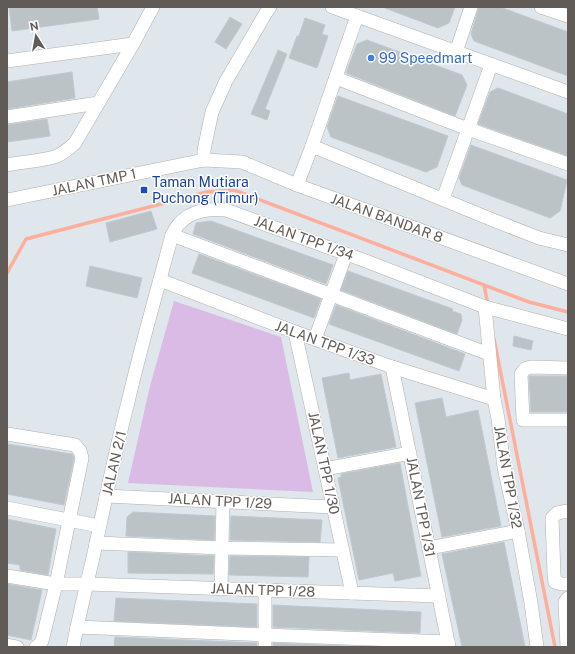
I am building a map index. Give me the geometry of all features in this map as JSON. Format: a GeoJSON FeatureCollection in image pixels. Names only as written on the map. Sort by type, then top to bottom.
{"type":"FeatureCollection","features":[{"type":"Feature","properties":{"kind":"street"},"geometry":{"type":"LineString","coordinates":[[7,164],[58,156],[67,150],[74,142],[98,103],[153,7]]}},
{"type":"Feature","properties":{"kind":"street"},"geometry":{"type":"LineString","coordinates":[[332,7],[568,92]]}},
{"type":"Feature","properties":{"kind":"street"},"geometry":{"type":"LineString","coordinates":[[456,52],[471,7]]}},
{"type":"Feature","properties":{"kind":"street"},"geometry":{"type":"LineString","coordinates":[[541,7],[568,16]]}},
{"type":"Feature","properties":{"kind":"street"},"geometry":{"type":"LineString","coordinates":[[204,160],[204,150],[212,112],[226,81],[264,8]]}},
{"type":"Feature","properties":{"kind":"street"},"geometry":{"type":"LineString","coordinates":[[297,185],[357,16]]}},
{"type":"Feature","properties":{"kind":"street"},"geometry":{"type":"LineString","coordinates":[[7,59],[133,44]]}},
{"type":"Feature","properties":{"kind":"street"},"geometry":{"type":"LineString","coordinates":[[443,199],[491,64]]}},
{"type":"Feature","properties":{"kind":"street"},"geometry":{"type":"LineString","coordinates":[[336,78],[468,129],[568,164]]}},
{"type":"Feature","properties":{"kind":"street"},"geometry":{"type":"LineString","coordinates":[[7,117],[98,103]]}},
{"type":"Feature","properties":{"kind":"street"},"geometry":{"type":"LineString","coordinates":[[312,146],[539,238],[568,245]]}},
{"type":"Feature","properties":{"kind":"street","name":"JALAN BANDAR 8"},"geometry":{"type":"LineString","coordinates":[[204,160],[242,162],[297,185],[568,284]]}},
{"type":"Feature","properties":{"kind":"street","name":"JALAN TMP 1"},"geometry":{"type":"LineString","coordinates":[[7,200],[204,160]]}},
{"type":"Feature","properties":{"kind":"street","name":"JALAN TPP 1/34"},"geometry":{"type":"LineString","coordinates":[[160,280],[172,235],[179,224],[190,215],[202,211],[214,209],[226,210],[485,307],[568,329]]}},
{"type":"Feature","properties":{"kind":"street"},"geometry":{"type":"LineString","coordinates":[[172,235],[489,354]]}},
{"type":"Feature","properties":{"kind":"street"},"geometry":{"type":"LineString","coordinates":[[315,339],[346,254]]}},
{"type":"Feature","properties":{"kind":"street","name":"JALAN TPP 1/33"},"geometry":{"type":"LineString","coordinates":[[160,280],[295,332],[392,367],[494,399]]}},
{"type":"Feature","properties":{"kind":"street","name":"JALAN 2/1"},"geometry":{"type":"LineString","coordinates":[[73,647],[128,401],[160,280]]}},
{"type":"Feature","properties":{"kind":"street","name":"JALAN TPP 1/32"},"geometry":{"type":"LineString","coordinates":[[485,307],[494,399],[504,467],[518,531],[537,647]]}},
{"type":"Feature","properties":{"kind":"street","name":"JALAN TPP 1/30"},"geometry":{"type":"LineString","coordinates":[[295,332],[352,593]]}},
{"type":"Feature","properties":{"kind":"street","name":"JALAN TPP 1/31"},"geometry":{"type":"LineString","coordinates":[[392,367],[449,644]]}},
{"type":"Feature","properties":{"kind":"street"},"geometry":{"type":"LineString","coordinates":[[568,368],[531,367],[525,369],[521,374],[523,420],[568,420]]}},
{"type":"Feature","properties":{"kind":"street"},"geometry":{"type":"LineString","coordinates":[[7,434],[74,445],[80,451],[82,458],[56,584],[42,641],[36,647]]}},
{"type":"Feature","properties":{"kind":"street"},"geometry":{"type":"LineString","coordinates":[[326,469],[410,453]]}},
{"type":"Feature","properties":{"kind":"street","name":"JALAN TPP 1/29"},"geometry":{"type":"LineString","coordinates":[[106,496],[334,507]]}},
{"type":"Feature","properties":{"kind":"street"},"geometry":{"type":"LineString","coordinates":[[222,589],[224,501]]}},
{"type":"Feature","properties":{"kind":"street"},"geometry":{"type":"LineString","coordinates":[[7,508],[100,526]]}},
{"type":"Feature","properties":{"kind":"street"},"geometry":{"type":"LineString","coordinates":[[568,511],[557,513],[552,518],[554,574],[556,582],[568,584]]}},
{"type":"Feature","properties":{"kind":"street"},"geometry":{"type":"LineString","coordinates":[[429,548],[518,531]]}},
{"type":"Feature","properties":{"kind":"street"},"geometry":{"type":"LineString","coordinates":[[96,543],[222,548],[342,550]]}},
{"type":"Feature","properties":{"kind":"street","name":"JALAN TPP 1/28"},"geometry":{"type":"LineString","coordinates":[[7,576],[56,584],[439,596]]}},
{"type":"Feature","properties":{"kind":"street"},"geometry":{"type":"LineString","coordinates":[[264,641],[265,590]]}},
{"type":"Feature","properties":{"kind":"street"},"geometry":{"type":"LineString","coordinates":[[567,647],[565,602],[568,598]]}},
{"type":"Feature","properties":{"kind":"street"},"geometry":{"type":"LineString","coordinates":[[77,626],[264,641],[449,644]]}},
{"type":"Feature","properties":{"kind":"street"},"geometry":{"type":"LineString","coordinates":[[7,645],[17,647]]}},
{"type":"Feature","properties":{"kind":"shaded area"},"geometry":{"type":"Polygon","coordinates":[[[174,301],[281,337],[313,492],[128,483],[150,386],[174,301]]]}},
{"type":"Feature","properties":{"kind":"building"},"geometry":{"type":"Polygon","coordinates":[[[9,7],[97,7],[99,19],[12,31],[9,7]]]}},
{"type":"Feature","properties":{"kind":"building"},"geometry":{"type":"Polygon","coordinates":[[[385,7],[455,7],[449,23],[438,28],[385,7]]]}},
{"type":"Feature","properties":{"kind":"building"},"geometry":{"type":"Polygon","coordinates":[[[479,7],[500,7],[568,32],[568,76],[474,41],[471,34],[479,7]]]}},
{"type":"Feature","properties":{"kind":"building"},"geometry":{"type":"Polygon","coordinates":[[[230,17],[242,24],[226,49],[215,42],[230,17]]]}},
{"type":"Feature","properties":{"kind":"building"},"geometry":{"type":"Polygon","coordinates":[[[305,18],[325,25],[322,34],[328,36],[317,68],[289,58],[305,18]]]}},
{"type":"Feature","properties":{"kind":"building"},"geometry":{"type":"Polygon","coordinates":[[[367,40],[462,75],[467,85],[455,116],[346,73],[357,44],[367,40]]]}},
{"type":"Feature","properties":{"kind":"building"},"geometry":{"type":"Polygon","coordinates":[[[278,50],[287,54],[265,109],[270,111],[267,120],[251,114],[278,50]]]}},
{"type":"Feature","properties":{"kind":"building"},"geometry":{"type":"Polygon","coordinates":[[[72,72],[75,98],[7,109],[7,82],[72,72]]]}},
{"type":"Feature","properties":{"kind":"building"},"geometry":{"type":"Polygon","coordinates":[[[498,88],[568,114],[568,156],[478,124],[490,92],[498,88]]]}},
{"type":"Feature","properties":{"kind":"building"},"geometry":{"type":"Polygon","coordinates":[[[338,96],[448,136],[437,167],[426,172],[331,137],[327,127],[338,96]]]}},
{"type":"Feature","properties":{"kind":"building"},"geometry":{"type":"Polygon","coordinates":[[[47,119],[50,136],[7,142],[7,125],[47,119]]]}},
{"type":"Feature","properties":{"kind":"building"},"geometry":{"type":"Polygon","coordinates":[[[471,145],[567,180],[560,211],[550,218],[462,185],[459,178],[471,145]]]}},
{"type":"Feature","properties":{"kind":"building"},"geometry":{"type":"Polygon","coordinates":[[[151,211],[157,229],[110,242],[106,223],[151,211]]]}},
{"type":"Feature","properties":{"kind":"building"},"geometry":{"type":"Polygon","coordinates":[[[211,221],[333,265],[326,284],[193,234],[196,223],[211,221]]]}},
{"type":"Feature","properties":{"kind":"building"},"geometry":{"type":"Polygon","coordinates":[[[199,254],[321,299],[314,318],[192,273],[199,254]]]}},
{"type":"Feature","properties":{"kind":"building"},"geometry":{"type":"Polygon","coordinates":[[[90,266],[142,278],[137,298],[86,286],[90,266]]]}},
{"type":"Feature","properties":{"kind":"building"},"geometry":{"type":"Polygon","coordinates":[[[348,271],[453,309],[452,311],[461,314],[462,320],[457,334],[341,290],[348,271]]]}},
{"type":"Feature","properties":{"kind":"building"},"geometry":{"type":"Polygon","coordinates":[[[336,305],[465,354],[459,371],[329,324],[336,305]]]}},
{"type":"Feature","properties":{"kind":"building"},"geometry":{"type":"Polygon","coordinates":[[[514,336],[533,341],[531,350],[513,346],[514,336]]]}},
{"type":"Feature","properties":{"kind":"building"},"geometry":{"type":"Polygon","coordinates":[[[349,373],[350,380],[381,374],[396,447],[338,458],[322,378],[349,373]]]}},
{"type":"Feature","properties":{"kind":"building"},"geometry":{"type":"Polygon","coordinates":[[[529,376],[568,376],[568,412],[531,412],[529,376]]]}},
{"type":"Feature","properties":{"kind":"building"},"geometry":{"type":"Polygon","coordinates":[[[442,398],[446,417],[478,410],[501,526],[442,537],[415,403],[442,398]]]}},
{"type":"Feature","properties":{"kind":"building"},"geometry":{"type":"Polygon","coordinates":[[[7,444],[72,454],[74,458],[64,505],[7,494],[7,444]]]}},
{"type":"Feature","properties":{"kind":"building"},"geometry":{"type":"Polygon","coordinates":[[[400,463],[421,576],[395,581],[393,573],[359,580],[338,478],[341,477],[341,474],[400,463]]]}},
{"type":"Feature","properties":{"kind":"building"},"geometry":{"type":"Polygon","coordinates":[[[133,512],[215,516],[214,540],[126,536],[127,517],[133,512]]]}},
{"type":"Feature","properties":{"kind":"building"},"geometry":{"type":"Polygon","coordinates":[[[231,516],[322,520],[320,542],[230,540],[231,516]]]}},
{"type":"Feature","properties":{"kind":"building"},"geometry":{"type":"Polygon","coordinates":[[[7,519],[56,529],[48,575],[20,570],[20,565],[7,563],[7,519]]]}},
{"type":"Feature","properties":{"kind":"building"},"geometry":{"type":"Polygon","coordinates":[[[504,542],[525,647],[462,647],[442,554],[504,542]]]}},
{"type":"Feature","properties":{"kind":"building"},"geometry":{"type":"Polygon","coordinates":[[[128,552],[214,556],[213,574],[128,573],[128,552]]]}},
{"type":"Feature","properties":{"kind":"building"},"geometry":{"type":"Polygon","coordinates":[[[230,556],[309,557],[308,577],[229,575],[230,556]]]}},
{"type":"Feature","properties":{"kind":"building"},"geometry":{"type":"Polygon","coordinates":[[[7,584],[42,590],[31,640],[7,635],[7,584]]]}},
{"type":"Feature","properties":{"kind":"building"},"geometry":{"type":"Polygon","coordinates":[[[116,598],[257,604],[257,627],[114,621],[116,598]]]}},
{"type":"Feature","properties":{"kind":"building"},"geometry":{"type":"Polygon","coordinates":[[[273,605],[421,612],[420,633],[273,627],[273,605]]]}},
{"type":"Feature","properties":{"kind":"building"},"geometry":{"type":"Polygon","coordinates":[[[115,637],[257,643],[257,647],[114,647],[115,637]]]}},
{"type":"Feature","properties":{"kind":"building"},"geometry":{"type":"Polygon","coordinates":[[[273,643],[369,647],[273,647],[273,643]]]}},
{"type":"Feature","properties":{"kind":"waterway"},"geometry":{"type":"LineString","coordinates":[[7,273],[26,239],[207,192],[234,190],[529,302],[568,312]]}},
{"type":"Feature","properties":{"kind":"waterway"},"geometry":{"type":"LineString","coordinates":[[484,285],[488,305]]}},
{"type":"Feature","properties":{"kind":"waterway"},"geometry":{"type":"LineString","coordinates":[[494,339],[555,647]]}},
{"type":"Feature","properties":{"kind":"place","name":"99 Speedmart"},"geometry":{"type":"Point","coordinates":[371,58]}},
{"type":"Feature","properties":{"kind":"place","name":"Taman Mutiara Puchong (Timur)"},"geometry":{"type":"Point","coordinates":[144,190]}}]}
